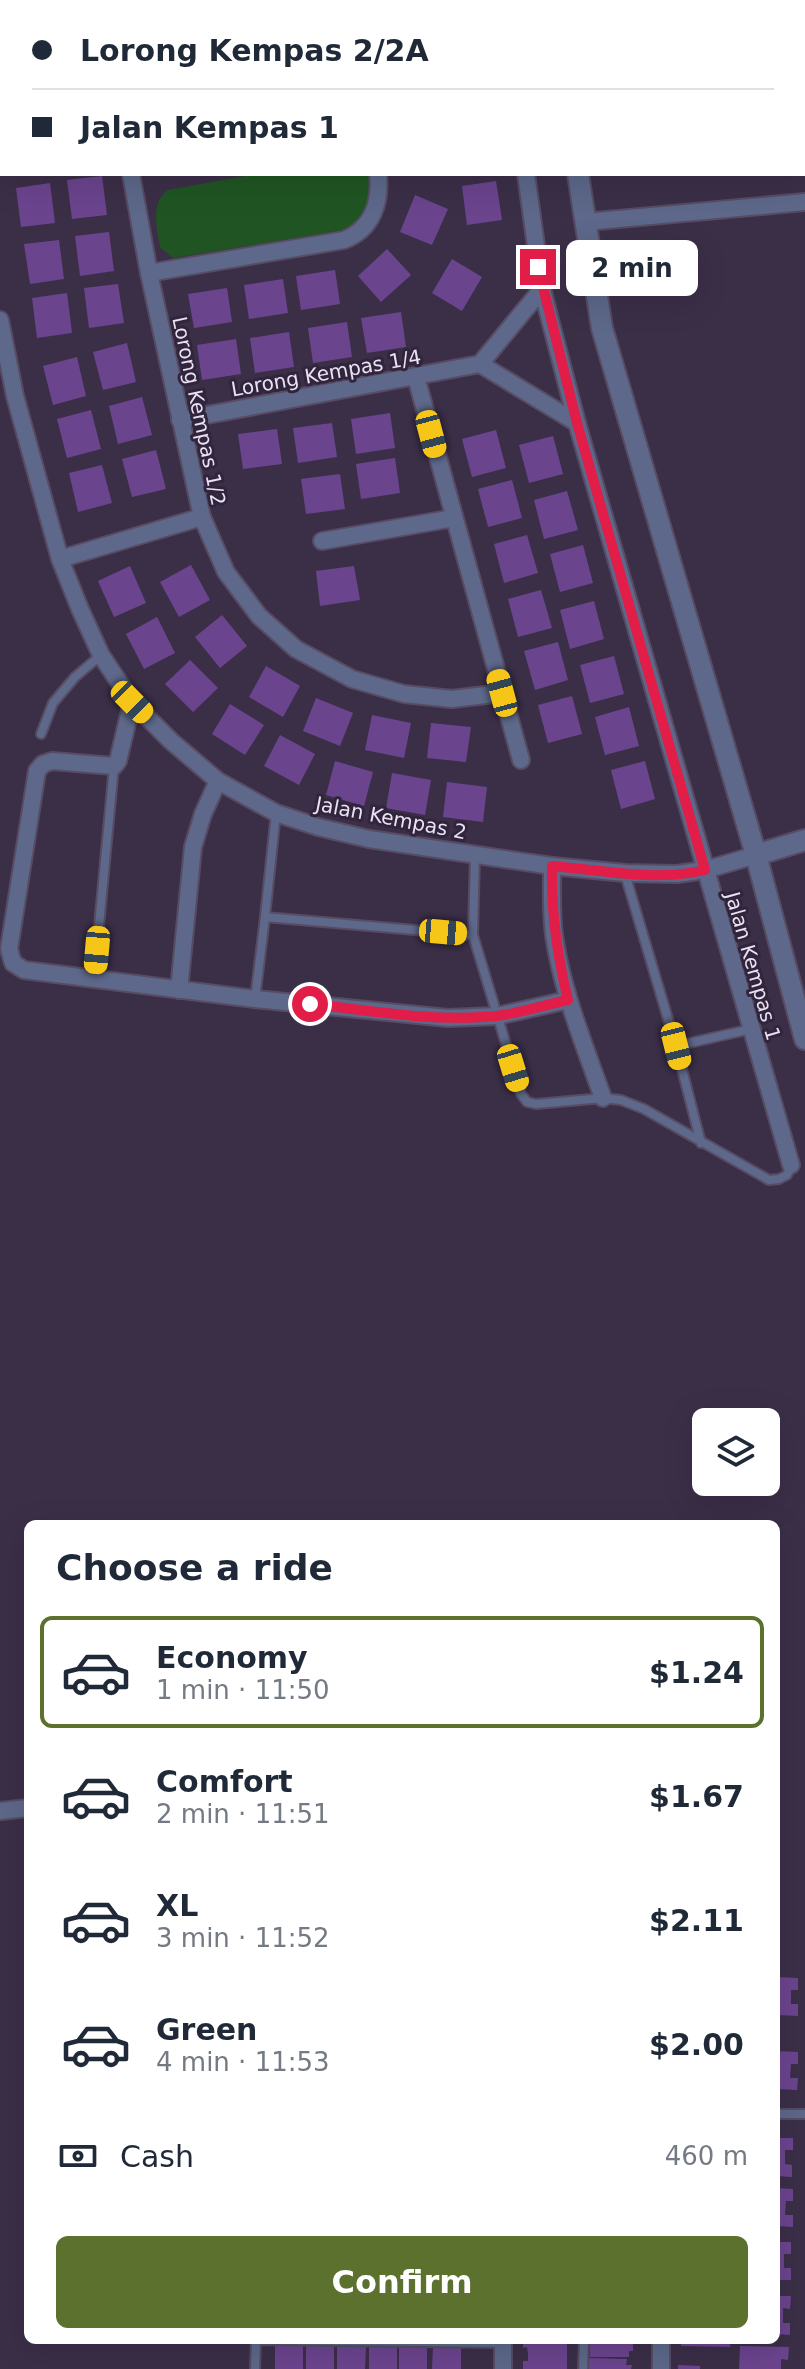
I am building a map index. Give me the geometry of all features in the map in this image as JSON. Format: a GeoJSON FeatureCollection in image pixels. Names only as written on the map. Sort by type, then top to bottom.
{"type":"FeatureCollection","features":[{"type":"Feature","properties":{"kind":"street","name":"Lorong Kempas 1/2"},"geometry":{"type":"LineString","coordinates":[[135,176],[149,273],[202,517],[226,572],[259,616],[296,649],[352,679],[404,694],[452,699],[502,693]]}},
{"type":"Feature","properties":{"kind":"street"},"geometry":{"type":"LineString","coordinates":[[149,273],[344,240],[357,235],[377,204],[378,176]]}},
{"type":"Feature","properties":{"kind":"street","name":"Jalan Kempas 1"},"geometry":{"type":"LineString","coordinates":[[526,176],[542,289],[577,423],[791,1165]]}},
{"type":"Feature","properties":{"kind":"street"},"geometry":{"type":"LineString","coordinates":[[578,176],[602,328],[756,855],[805,1039]]}},
{"type":"Feature","properties":{"kind":"street"},"geometry":{"type":"LineString","coordinates":[[585,222],[805,202]]}},
{"type":"Feature","properties":{"kind":"street"},"geometry":{"type":"LineString","coordinates":[[542,289],[480,364],[577,423]]}},
{"type":"Feature","properties":{"kind":"street","name":"Jalan Kempas 2"},"geometry":{"type":"LineString","coordinates":[[0,320],[8,397],[60,559],[101,655],[132,702],[218,781],[276,813],[318,827],[369,839],[552,866],[677,874],[705,870],[756,855]]}},
{"type":"Feature","properties":{"kind":"street","name":"Lorong Kempas 1/4"},"geometry":{"type":"LineString","coordinates":[[180,420],[480,364]]}},
{"type":"Feature","properties":{"kind":"street"},"geometry":{"type":"LineString","coordinates":[[416,377],[521,760]]}},
{"type":"Feature","properties":{"kind":"street"},"geometry":{"type":"LineString","coordinates":[[60,559],[202,517]]}},
{"type":"Feature","properties":{"kind":"street"},"geometry":{"type":"LineString","coordinates":[[322,541],[454,518]]}},
{"type":"Feature","properties":{"kind":"street"},"geometry":{"type":"LineString","coordinates":[[132,702],[118,761],[114,766],[52,761],[43,764],[37,771],[9,949],[13,963],[24,970],[94,980],[448,1018],[497,1016],[568,1000]]}},
{"type":"Feature","properties":{"kind":"street"},"geometry":{"type":"LineString","coordinates":[[179,990],[193,847],[218,781]]}},
{"type":"Feature","properties":{"kind":"street"},"geometry":{"type":"LineString","coordinates":[[756,855],[805,840]]}},
{"type":"Feature","properties":{"kind":"street"},"geometry":{"type":"LineString","coordinates":[[552,866],[554,935],[568,1000],[603,1098]]}},
{"type":"Feature","properties":{"kind":"street"},"geometry":{"type":"LineString","coordinates":[[0,1811],[24,1808]]}},
{"type":"Feature","properties":{"kind":"street"},"geometry":{"type":"LineString","coordinates":[[503,2344],[503,2369]]}},
{"type":"Feature","properties":{"kind":"street"},"geometry":{"type":"LineString","coordinates":[[661,2344],[661,2369]]}},
{"type":"Feature","properties":{"kind":"lane"},"geometry":{"type":"LineString","coordinates":[[41,734],[53,703],[75,677],[101,655]]}},
{"type":"Feature","properties":{"kind":"lane"},"geometry":{"type":"LineString","coordinates":[[94,980],[114,766]]}},
{"type":"Feature","properties":{"kind":"lane"},"geometry":{"type":"LineString","coordinates":[[255,999],[276,813]]}},
{"type":"Feature","properties":{"kind":"lane"},"geometry":{"type":"LineString","coordinates":[[475,855],[473,935],[521,1094],[527,1102],[621,1100],[644,1109],[769,1180],[787,1175],[791,1165]]}},
{"type":"Feature","properties":{"kind":"lane"},"geometry":{"type":"LineString","coordinates":[[625,873],[701,1143]]}},
{"type":"Feature","properties":{"kind":"lane"},"geometry":{"type":"LineString","coordinates":[[265,917],[473,935]]}},
{"type":"Feature","properties":{"kind":"lane"},"geometry":{"type":"LineString","coordinates":[[676,1046],[751,1029]]}},
{"type":"Feature","properties":{"kind":"lane"},"geometry":{"type":"LineString","coordinates":[[780,2114],[805,2114]]}},
{"type":"Feature","properties":{"kind":"lane"},"geometry":{"type":"LineString","coordinates":[[255,2369],[256,2344]]}},
{"type":"Feature","properties":{"kind":"lane"},"geometry":{"type":"LineString","coordinates":[[583,2369],[584,2344]]}},
{"type":"Feature","properties":{"kind":"green space"},"geometry":{"type":"Polygon","coordinates":[[[245,176],[372,176],[376,206],[356,228],[173,258],[160,247],[156,224],[158,203],[167,190],[245,176]]]}},
{"type":"Feature","properties":{"kind":"building"},"geometry":{"type":"Polygon","coordinates":[[[102,176],[107,215],[72,219],[67,180],[102,176]]]}},
{"type":"Feature","properties":{"kind":"building"},"geometry":{"type":"Polygon","coordinates":[[[496,181],[502,220],[467,225],[462,186],[496,181]]]}},
{"type":"Feature","properties":{"kind":"building"},"geometry":{"type":"Polygon","coordinates":[[[50,183],[55,223],[21,227],[16,188],[50,183]]]}},
{"type":"Feature","properties":{"kind":"building"},"geometry":{"type":"Polygon","coordinates":[[[415,195],[448,209],[432,245],[400,232],[415,195]]]}},
{"type":"Feature","properties":{"kind":"building"},"geometry":{"type":"Polygon","coordinates":[[[109,232],[114,271],[80,276],[75,236],[109,232]]]}},
{"type":"Feature","properties":{"kind":"building"},"geometry":{"type":"Polygon","coordinates":[[[59,240],[64,279],[30,284],[24,244],[59,240]]]}},
{"type":"Feature","properties":{"kind":"building"},"geometry":{"type":"Polygon","coordinates":[[[387,249],[411,275],[381,302],[358,276],[387,249]]]}},
{"type":"Feature","properties":{"kind":"building"},"geometry":{"type":"Polygon","coordinates":[[[452,259],[482,277],[462,311],[432,293],[452,259]]]}},
{"type":"Feature","properties":{"kind":"building"},"geometry":{"type":"Polygon","coordinates":[[[335,270],[340,304],[301,310],[296,276],[335,270]]]}},
{"type":"Feature","properties":{"kind":"building"},"geometry":{"type":"Polygon","coordinates":[[[283,279],[288,313],[249,319],[244,285],[283,279]]]}},
{"type":"Feature","properties":{"kind":"building"},"geometry":{"type":"Polygon","coordinates":[[[118,284],[124,323],[89,328],[84,288],[118,284]]]}},
{"type":"Feature","properties":{"kind":"building"},"geometry":{"type":"Polygon","coordinates":[[[227,288],[232,322],[194,328],[188,294],[227,288]]]}},
{"type":"Feature","properties":{"kind":"building"},"geometry":{"type":"Polygon","coordinates":[[[67,293],[72,333],[37,338],[32,298],[67,293]]]}},
{"type":"Feature","properties":{"kind":"building"},"geometry":{"type":"Polygon","coordinates":[[[401,312],[406,347],[367,353],[361,318],[401,312]]]}},
{"type":"Feature","properties":{"kind":"building"},"geometry":{"type":"Polygon","coordinates":[[[347,322],[352,357],[313,363],[308,328],[347,322]]]}},
{"type":"Feature","properties":{"kind":"building"},"geometry":{"type":"Polygon","coordinates":[[[289,332],[294,367],[255,373],[250,338],[289,332]]]}},
{"type":"Feature","properties":{"kind":"building"},"geometry":{"type":"Polygon","coordinates":[[[236,339],[241,374],[202,380],[197,345],[236,339]]]}},
{"type":"Feature","properties":{"kind":"building"},"geometry":{"type":"Polygon","coordinates":[[[127,343],[136,382],[103,390],[93,352],[127,343]]]}},
{"type":"Feature","properties":{"kind":"building"},"geometry":{"type":"Polygon","coordinates":[[[77,357],[86,396],[53,405],[43,366],[77,357]]]}},
{"type":"Feature","properties":{"kind":"building"},"geometry":{"type":"Polygon","coordinates":[[[142,397],[152,435],[118,444],[109,406],[142,397]]]}},
{"type":"Feature","properties":{"kind":"building"},"geometry":{"type":"Polygon","coordinates":[[[91,410],[101,449],[67,458],[57,419],[91,410]]]}},
{"type":"Feature","properties":{"kind":"building"},"geometry":{"type":"Polygon","coordinates":[[[390,413],[395,448],[356,454],[351,419],[390,413]]]}},
{"type":"Feature","properties":{"kind":"building"},"geometry":{"type":"Polygon","coordinates":[[[332,423],[337,457],[298,463],[293,428],[332,423]]]}},
{"type":"Feature","properties":{"kind":"building"},"geometry":{"type":"Polygon","coordinates":[[[277,429],[282,464],[243,469],[238,434],[277,429]]]}},
{"type":"Feature","properties":{"kind":"building"},"geometry":{"type":"Polygon","coordinates":[[[496,430],[506,468],[472,477],[462,439],[496,430]]]}},
{"type":"Feature","properties":{"kind":"building"},"geometry":{"type":"Polygon","coordinates":[[[553,436],[563,474],[529,483],[519,445],[553,436]]]}},
{"type":"Feature","properties":{"kind":"building"},"geometry":{"type":"Polygon","coordinates":[[[156,450],[166,489],[132,497],[122,459],[156,450]]]}},
{"type":"Feature","properties":{"kind":"building"},"geometry":{"type":"Polygon","coordinates":[[[395,458],[400,493],[361,499],[356,464],[395,458]]]}},
{"type":"Feature","properties":{"kind":"building"},"geometry":{"type":"Polygon","coordinates":[[[102,465],[112,503],[78,512],[69,473],[102,465]]]}},
{"type":"Feature","properties":{"kind":"building"},"geometry":{"type":"Polygon","coordinates":[[[340,474],[345,509],[306,514],[301,479],[340,474]]]}},
{"type":"Feature","properties":{"kind":"building"},"geometry":{"type":"Polygon","coordinates":[[[512,480],[522,518],[488,527],[478,489],[512,480]]]}},
{"type":"Feature","properties":{"kind":"building"},"geometry":{"type":"Polygon","coordinates":[[[567,491],[578,530],[544,539],[534,500],[567,491]]]}},
{"type":"Feature","properties":{"kind":"building"},"geometry":{"type":"Polygon","coordinates":[[[527,535],[538,573],[504,583],[494,544],[527,535]]]}},
{"type":"Feature","properties":{"kind":"building"},"geometry":{"type":"Polygon","coordinates":[[[583,545],[593,583],[560,592],[550,554],[583,545]]]}},
{"type":"Feature","properties":{"kind":"building"},"geometry":{"type":"Polygon","coordinates":[[[191,565],[210,600],[179,617],[160,582],[191,565]]]}},
{"type":"Feature","properties":{"kind":"building"},"geometry":{"type":"Polygon","coordinates":[[[130,566],[146,603],[114,617],[98,581],[130,566]]]}},
{"type":"Feature","properties":{"kind":"building"},"geometry":{"type":"Polygon","coordinates":[[[354,566],[360,600],[320,606],[316,571],[354,566]]]}},
{"type":"Feature","properties":{"kind":"building"},"geometry":{"type":"Polygon","coordinates":[[[541,590],[552,628],[518,637],[508,599],[541,590]]]}},
{"type":"Feature","properties":{"kind":"building"},"geometry":{"type":"Polygon","coordinates":[[[594,601],[604,639],[570,649],[560,610],[594,601]]]}},
{"type":"Feature","properties":{"kind":"building"},"geometry":{"type":"Polygon","coordinates":[[[222,615],[247,646],[220,668],[195,637],[222,615]]]}},
{"type":"Feature","properties":{"kind":"building"},"geometry":{"type":"Polygon","coordinates":[[[157,617],[175,653],[144,669],[126,634],[157,617]]]}},
{"type":"Feature","properties":{"kind":"building"},"geometry":{"type":"Polygon","coordinates":[[[558,642],[568,680],[535,690],[524,651],[558,642]]]}},
{"type":"Feature","properties":{"kind":"building"},"geometry":{"type":"Polygon","coordinates":[[[614,656],[624,694],[590,703],[580,665],[614,656]]]}},
{"type":"Feature","properties":{"kind":"building"},"geometry":{"type":"Polygon","coordinates":[[[190,660],[218,688],[193,712],[165,684],[190,660]]]}},
{"type":"Feature","properties":{"kind":"building"},"geometry":{"type":"Polygon","coordinates":[[[266,666],[300,686],[283,717],[249,697],[266,666]]]}},
{"type":"Feature","properties":{"kind":"building"},"geometry":{"type":"Polygon","coordinates":[[[572,696],[582,734],[548,743],[538,705],[572,696]]]}},
{"type":"Feature","properties":{"kind":"building"},"geometry":{"type":"Polygon","coordinates":[[[316,698],[353,713],[340,746],[303,731],[316,698]]]}},
{"type":"Feature","properties":{"kind":"building"},"geometry":{"type":"Polygon","coordinates":[[[230,704],[264,725],[245,755],[212,734],[230,704]]]}},
{"type":"Feature","properties":{"kind":"building"},"geometry":{"type":"Polygon","coordinates":[[[629,707],[639,746],[605,755],[595,717],[629,707]]]}},
{"type":"Feature","properties":{"kind":"building"},"geometry":{"type":"Polygon","coordinates":[[[372,715],[411,723],[404,758],[365,750],[372,715]]]}},
{"type":"Feature","properties":{"kind":"building"},"geometry":{"type":"Polygon","coordinates":[[[431,723],[471,727],[466,762],[427,758],[431,723]]]}},
{"type":"Feature","properties":{"kind":"building"},"geometry":{"type":"Polygon","coordinates":[[[280,735],[315,754],[299,785],[264,766],[280,735]]]}},
{"type":"Feature","properties":{"kind":"building"},"geometry":{"type":"Polygon","coordinates":[[[335,761],[373,772],[364,806],[326,795],[335,761]]]}},
{"type":"Feature","properties":{"kind":"building"},"geometry":{"type":"Polygon","coordinates":[[[645,761],[655,799],[621,809],[611,770],[645,761]]]}},
{"type":"Feature","properties":{"kind":"building"},"geometry":{"type":"Polygon","coordinates":[[[392,773],[431,780],[425,815],[386,808],[392,773]]]}},
{"type":"Feature","properties":{"kind":"building"},"geometry":{"type":"Polygon","coordinates":[[[447,782],[487,787],[483,822],[443,817],[447,782]]]}},
{"type":"Feature","properties":{"kind":"building"},"geometry":{"type":"Polygon","coordinates":[[[780,1977],[798,1978],[798,1990],[791,1990],[791,2004],[798,2004],[798,2016],[780,2015],[780,1977]]]}},
{"type":"Feature","properties":{"kind":"building"},"geometry":{"type":"Polygon","coordinates":[[[780,2051],[798,2052],[798,2064],[791,2064],[790,2078],[798,2078],[797,2090],[780,2089],[780,2051]]]}},
{"type":"Feature","properties":{"kind":"building"},"geometry":{"type":"Polygon","coordinates":[[[780,2138],[793,2138],[793,2150],[785,2150],[785,2164],[792,2165],[792,2177],[780,2176],[780,2138]]]}},
{"type":"Feature","properties":{"kind":"building"},"geometry":{"type":"Polygon","coordinates":[[[780,2188],[793,2189],[793,2201],[786,2201],[785,2215],[793,2215],[793,2227],[780,2226],[780,2188]]]}},
{"type":"Feature","properties":{"kind":"building"},"geometry":{"type":"Polygon","coordinates":[[[780,2242],[791,2242],[791,2254],[784,2254],[784,2268],[791,2268],[791,2280],[780,2280],[780,2242]]]}},
{"type":"Feature","properties":{"kind":"building"},"geometry":{"type":"Polygon","coordinates":[[[780,2296],[791,2296],[790,2309],[783,2308],[783,2323],[790,2323],[790,2335],[780,2334],[780,2296]]]}},
{"type":"Feature","properties":{"kind":"building"},"geometry":{"type":"Polygon","coordinates":[[[523,2344],[567,2344],[567,2369],[523,2369],[523,2361],[528,2361],[528,2354],[527,2347],[523,2348],[523,2344]]]}},
{"type":"Feature","properties":{"kind":"building"},"geometry":{"type":"Polygon","coordinates":[[[590,2344],[633,2344],[629,2357],[590,2357],[590,2344]]]}},
{"type":"Feature","properties":{"kind":"building"},"geometry":{"type":"Polygon","coordinates":[[[681,2344],[730,2344],[730,2347],[681,2344]]]}},
{"type":"Feature","properties":{"kind":"building"},"geometry":{"type":"Polygon","coordinates":[[[275,2345],[303,2346],[303,2369],[275,2369],[275,2345]]]}},
{"type":"Feature","properties":{"kind":"building"},"geometry":{"type":"Polygon","coordinates":[[[306,2346],[334,2346],[334,2369],[306,2369],[306,2346]]]}},
{"type":"Feature","properties":{"kind":"building"},"geometry":{"type":"Polygon","coordinates":[[[399,2346],[427,2346],[427,2369],[399,2369],[399,2346]]]}},
{"type":"Feature","properties":{"kind":"building"},"geometry":{"type":"Polygon","coordinates":[[[740,2346],[789,2347],[788,2360],[781,2359],[781,2369],[739,2369],[740,2346]]]}},
{"type":"Feature","properties":{"kind":"building"},"geometry":{"type":"Polygon","coordinates":[[[337,2347],[366,2347],[365,2369],[337,2369],[337,2347]]]}},
{"type":"Feature","properties":{"kind":"building"},"geometry":{"type":"Polygon","coordinates":[[[369,2347],[397,2347],[397,2369],[369,2369],[369,2347]]]}},
{"type":"Feature","properties":{"kind":"building"},"geometry":{"type":"Polygon","coordinates":[[[433,2347],[461,2348],[461,2369],[432,2369],[433,2347]]]}},
{"type":"Feature","properties":{"kind":"building"},"geometry":{"type":"Polygon","coordinates":[[[588,2358],[627,2359],[626,2365],[632,2365],[631,2369],[588,2369],[588,2358]]]}},
{"type":"Feature","properties":{"kind":"building"},"geometry":{"type":"Polygon","coordinates":[[[678,2365],[700,2366],[700,2369],[678,2369],[678,2365]]]}},
{"type":"Feature","properties":{"kind":"route"},"geometry":{"type":"LineString","coordinates":[[310,1004],[448,1018],[497,1016],[568,1000],[554,935],[552,866],[650,874],[705,870],[577,423],[538,267]]}}]}
